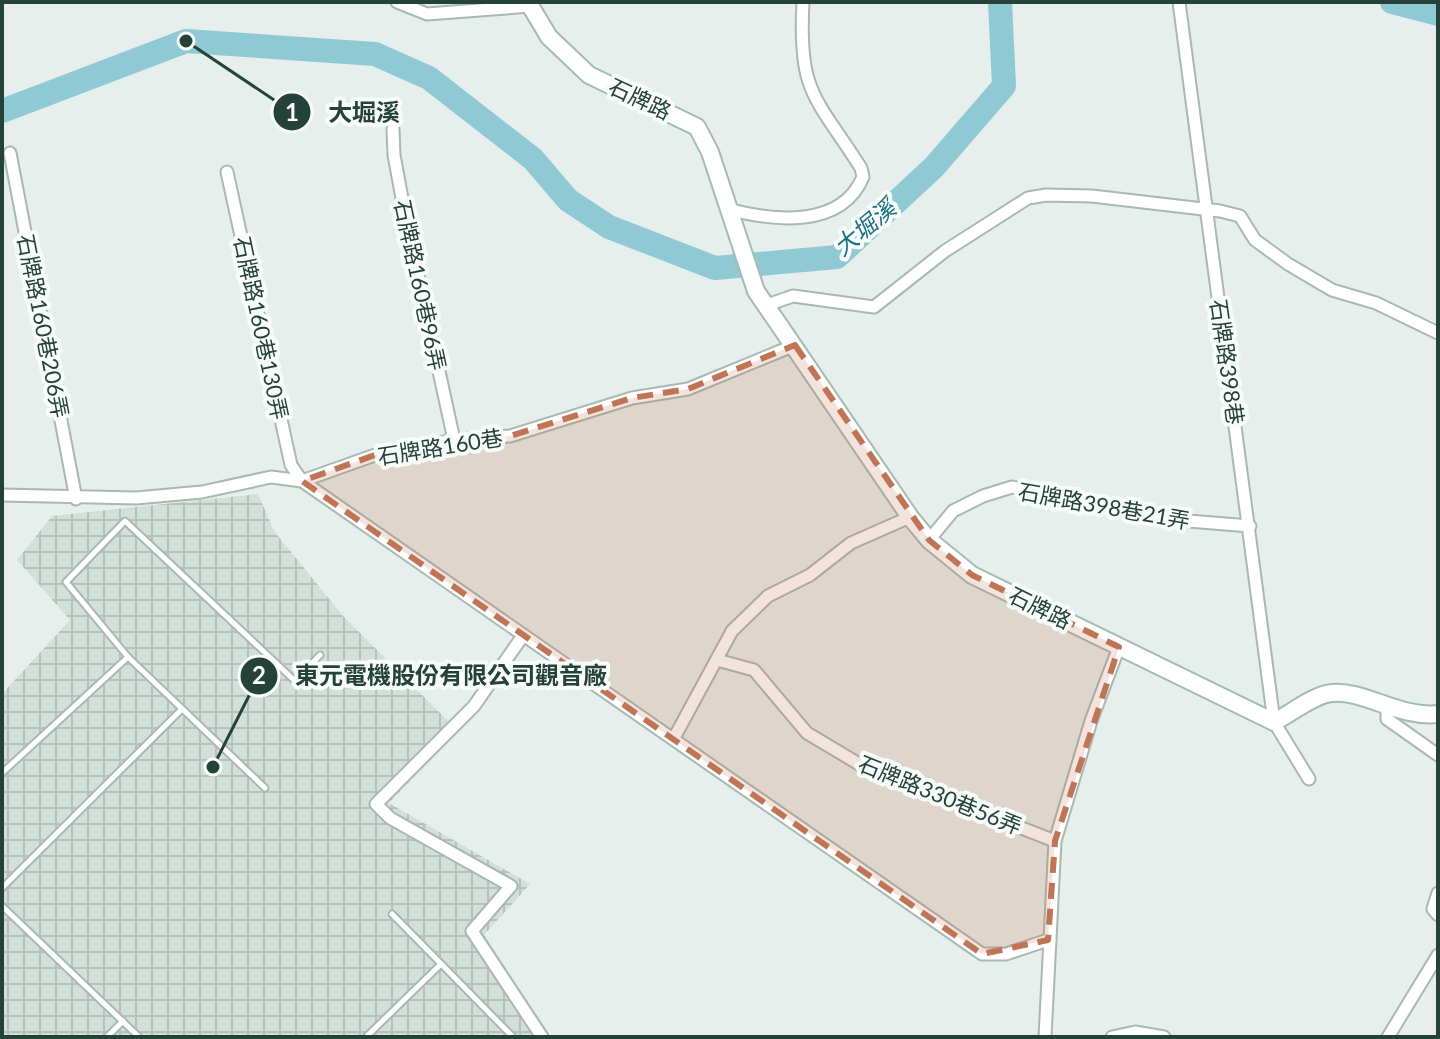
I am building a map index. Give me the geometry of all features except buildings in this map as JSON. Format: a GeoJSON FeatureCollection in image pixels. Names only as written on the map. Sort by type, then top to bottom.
{"type":"FeatureCollection","features":[{"type":"Feature","properties":{"kind":"street"},"geometry":{"type":"LineString","coordinates":[[397,2],[427,14],[530,4]]}},
{"type":"Feature","properties":{"kind":"street"},"geometry":{"type":"LineString","coordinates":[[728,209],[781,218],[824,214],[849,197],[863,177],[861,168],[811,94],[805,78],[801,47],[803,2]]}},
{"type":"Feature","properties":{"kind":"street","name":"石牌路398巷"},"geometry":{"type":"LineString","coordinates":[[1179,2],[1274,722]]}},
{"type":"Feature","properties":{"kind":"street","name":"石牌路"},"geometry":{"type":"LineString","coordinates":[[530,4],[549,37],[589,75],[697,127],[710,152],[756,291],[910,517],[929,540],[972,575],[1274,722]]}},
{"type":"Feature","properties":{"kind":"street","name":"石牌路160巷96弄"},"geometry":{"type":"LineString","coordinates":[[393,129],[403,207],[454,440]]}},
{"type":"Feature","properties":{"kind":"street","name":"石牌路160巷206弄"},"geometry":{"type":"LineString","coordinates":[[10,153],[76,499]]}},
{"type":"Feature","properties":{"kind":"street","name":"石牌路160巷130弄"},"geometry":{"type":"LineString","coordinates":[[227,172],[291,465],[302,481]]}},
{"type":"Feature","properties":{"kind":"street"},"geometry":{"type":"LineString","coordinates":[[767,305],[793,296],[874,307],[945,251],[1028,198],[1046,195],[1092,196],[1207,209],[1240,216],[1255,240],[1288,264],[1332,290],[1376,303],[1438,333]]}},
{"type":"Feature","properties":{"kind":"street","name":"石牌路160巷"},"geometry":{"type":"LineString","coordinates":[[2,495],[76,499],[202,492],[271,477],[302,481],[375,455],[454,440],[510,436],[632,398],[688,389],[795,345]]}},
{"type":"Feature","properties":{"kind":"street"},"geometry":{"type":"LineString","coordinates":[[302,481],[522,637],[674,738],[982,954],[1006,954],[1048,940]]}},
{"type":"Feature","properties":{"kind":"street","name":"石牌路398巷21弄"},"geometry":{"type":"LineString","coordinates":[[929,540],[953,511],[983,496],[1012,487],[1176,520],[1250,526]]}},
{"type":"Feature","properties":{"kind":"street"},"geometry":{"type":"LineString","coordinates":[[674,738],[732,631],[768,596],[810,575],[851,543],[910,517]]}},
{"type":"Feature","properties":{"kind":"street"},"geometry":{"type":"LineString","coordinates":[[522,637],[474,706],[376,804],[390,818],[511,886],[472,931],[542,1037]]}},
{"type":"Feature","properties":{"kind":"street"},"geometry":{"type":"LineString","coordinates":[[1045,1037],[1055,841],[1091,721],[1119,647]]}},
{"type":"Feature","properties":{"kind":"street","name":"石牌路330巷56弄"},"geometry":{"type":"LineString","coordinates":[[717,660],[754,670],[807,733],[864,767],[1055,841]]}},
{"type":"Feature","properties":{"kind":"street"},"geometry":{"type":"LineString","coordinates":[[1309,779],[1274,722],[1330,693],[1357,697],[1410,714],[1438,714]]}},
{"type":"Feature","properties":{"kind":"street"},"geometry":{"type":"LineString","coordinates":[[1387,708],[1387,719],[1438,755]]}},
{"type":"Feature","properties":{"kind":"street"},"geometry":{"type":"LineString","coordinates":[[1438,893],[1433,909],[1438,915]]}},
{"type":"Feature","properties":{"kind":"street"},"geometry":{"type":"LineString","coordinates":[[1388,1037],[1438,955]]}},
{"type":"Feature","properties":{"kind":"street"},"geometry":{"type":"LineString","coordinates":[[1112,1037],[1135,1032],[1164,1037]]}},
{"type":"Feature","properties":{"kind":"lane"},"geometry":{"type":"LineString","coordinates":[[265,788],[128,657],[66,582],[125,521],[295,681],[320,655]]}},
{"type":"Feature","properties":{"kind":"lane"},"geometry":{"type":"LineString","coordinates":[[2,773],[128,657]]}},
{"type":"Feature","properties":{"kind":"lane"},"geometry":{"type":"LineString","coordinates":[[2,888],[182,709]]}},
{"type":"Feature","properties":{"kind":"lane"},"geometry":{"type":"LineString","coordinates":[[2,906],[139,1037]]}},
{"type":"Feature","properties":{"kind":"lane"},"geometry":{"type":"LineString","coordinates":[[392,914],[513,1037]]}},
{"type":"Feature","properties":{"kind":"lane"},"geometry":{"type":"LineString","coordinates":[[366,1037],[441,964]]}},
{"type":"Feature","properties":{"kind":"lane"},"geometry":{"type":"LineString","coordinates":[[107,1037],[123,1021]]}},
{"type":"Feature","properties":{"kind":"highlighted area"},"geometry":{"type":"Polygon","coordinates":[[[795,345],[929,540],[972,575],[1119,647],[1055,841],[1048,940],[982,954],[302,481],[375,455],[510,436],[632,398],[688,389],[795,345]]]}},
{"type":"Feature","properties":{"kind":"shaded area"},"geometry":{"type":"Polygon","coordinates":[[[258,494],[274,531],[343,616],[458,731],[389,803],[530,884],[484,935],[551,1037],[2,1037],[2,694],[70,620],[17,560],[52,516],[258,494]]]}},
{"type":"Feature","properties":{"kind":"waterway","name":"大堀溪"},"geometry":{"type":"LineString","coordinates":[[2,111],[186,41],[375,54],[429,78],[533,159],[568,200],[609,227],[715,268],[837,257],[934,167],[1004,86],[1000,2]]}},
{"type":"Feature","properties":{"kind":"waterway","name":"大堀溪"},"geometry":{"type":"LineString","coordinates":[[1392,2],[1438,14]]}},
{"type":"Feature","properties":{"kind":"place","name":"大堀溪"},"geometry":{"type":"Point","coordinates":[186,41]}},
{"type":"Feature","properties":{"kind":"place","name":"東元電機股份有限公司觀音廠"},"geometry":{"type":"Point","coordinates":[213,767]}}]}
